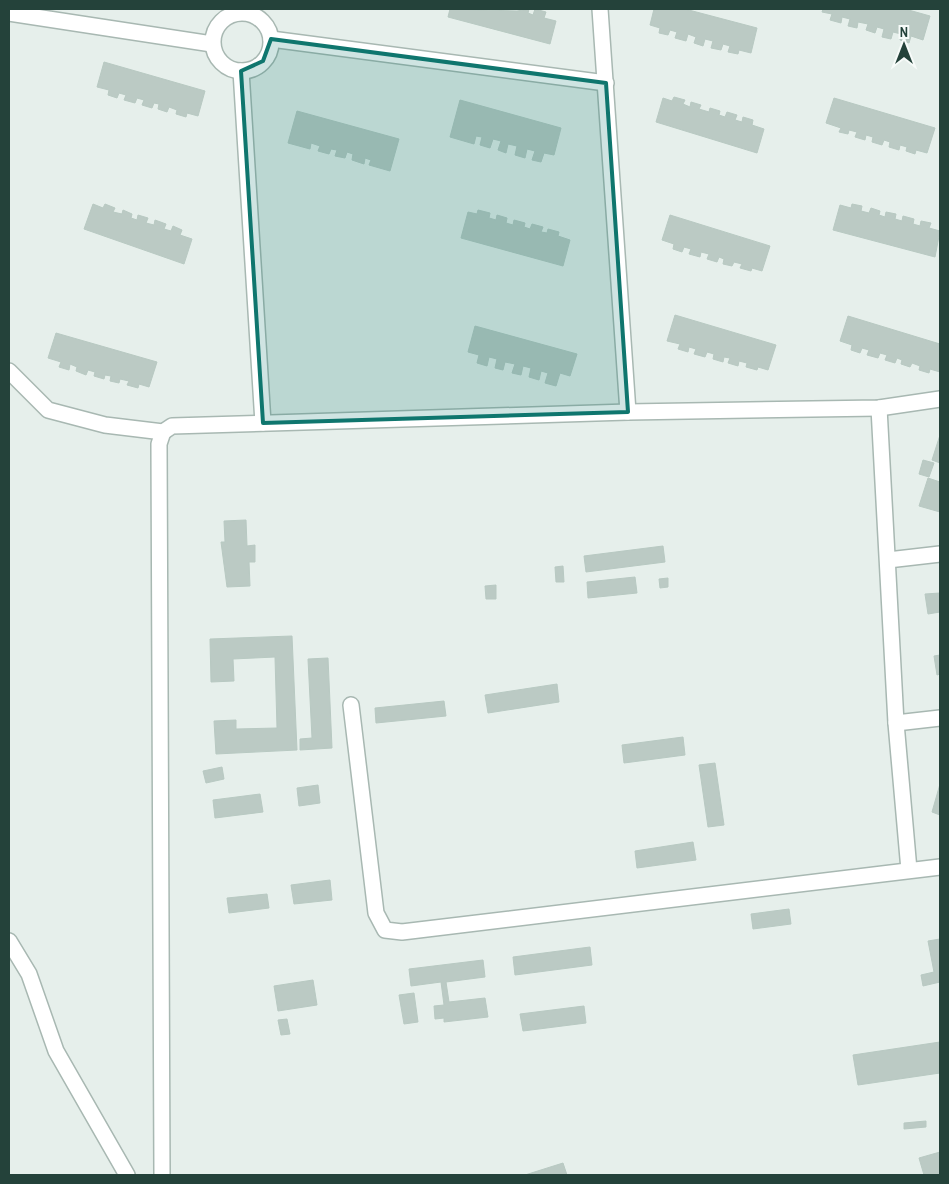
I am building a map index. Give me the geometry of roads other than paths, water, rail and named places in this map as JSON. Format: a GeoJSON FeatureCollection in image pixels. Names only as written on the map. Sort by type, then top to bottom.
{"type":"FeatureCollection","features":[{"type":"Feature","properties":{"kind":"street"},"geometry":{"type":"LineString","coordinates":[[600,9],[628,412]]}},
{"type":"Feature","properties":{"kind":"street"},"geometry":{"type":"LineString","coordinates":[[239,10],[250,13],[260,19],[268,28],[271,38],[270,51],[264,62],[253,69],[241,71],[230,69],[221,63],[215,54],[212,44],[215,29],[224,18],[239,10]]}},
{"type":"Feature","properties":{"kind":"street"},"geometry":{"type":"LineString","coordinates":[[9,13],[212,44]]}},
{"type":"Feature","properties":{"kind":"street"},"geometry":{"type":"LineString","coordinates":[[271,38],[606,83]]}},
{"type":"Feature","properties":{"kind":"street"},"geometry":{"type":"LineString","coordinates":[[241,71],[264,423]]}},
{"type":"Feature","properties":{"kind":"street"},"geometry":{"type":"LineString","coordinates":[[9,371],[48,410],[105,425],[163,432]]}},
{"type":"Feature","properties":{"kind":"street"},"geometry":{"type":"LineString","coordinates":[[162,1175],[158,444],[163,432],[172,426],[628,412],[879,408],[940,399]]}},
{"type":"Feature","properties":{"kind":"street"},"geometry":{"type":"LineString","coordinates":[[879,408],[896,723],[909,870]]}},
{"type":"Feature","properties":{"kind":"street"},"geometry":{"type":"LineString","coordinates":[[888,560],[940,554]]}},
{"type":"Feature","properties":{"kind":"street"},"geometry":{"type":"LineString","coordinates":[[351,705],[376,912],[385,930],[402,932],[940,866]]}},
{"type":"Feature","properties":{"kind":"street"},"geometry":{"type":"LineString","coordinates":[[896,723],[940,718]]}},
{"type":"Feature","properties":{"kind":"street"},"geometry":{"type":"LineString","coordinates":[[9,941],[29,974],[56,1051],[127,1175]]}}]}
